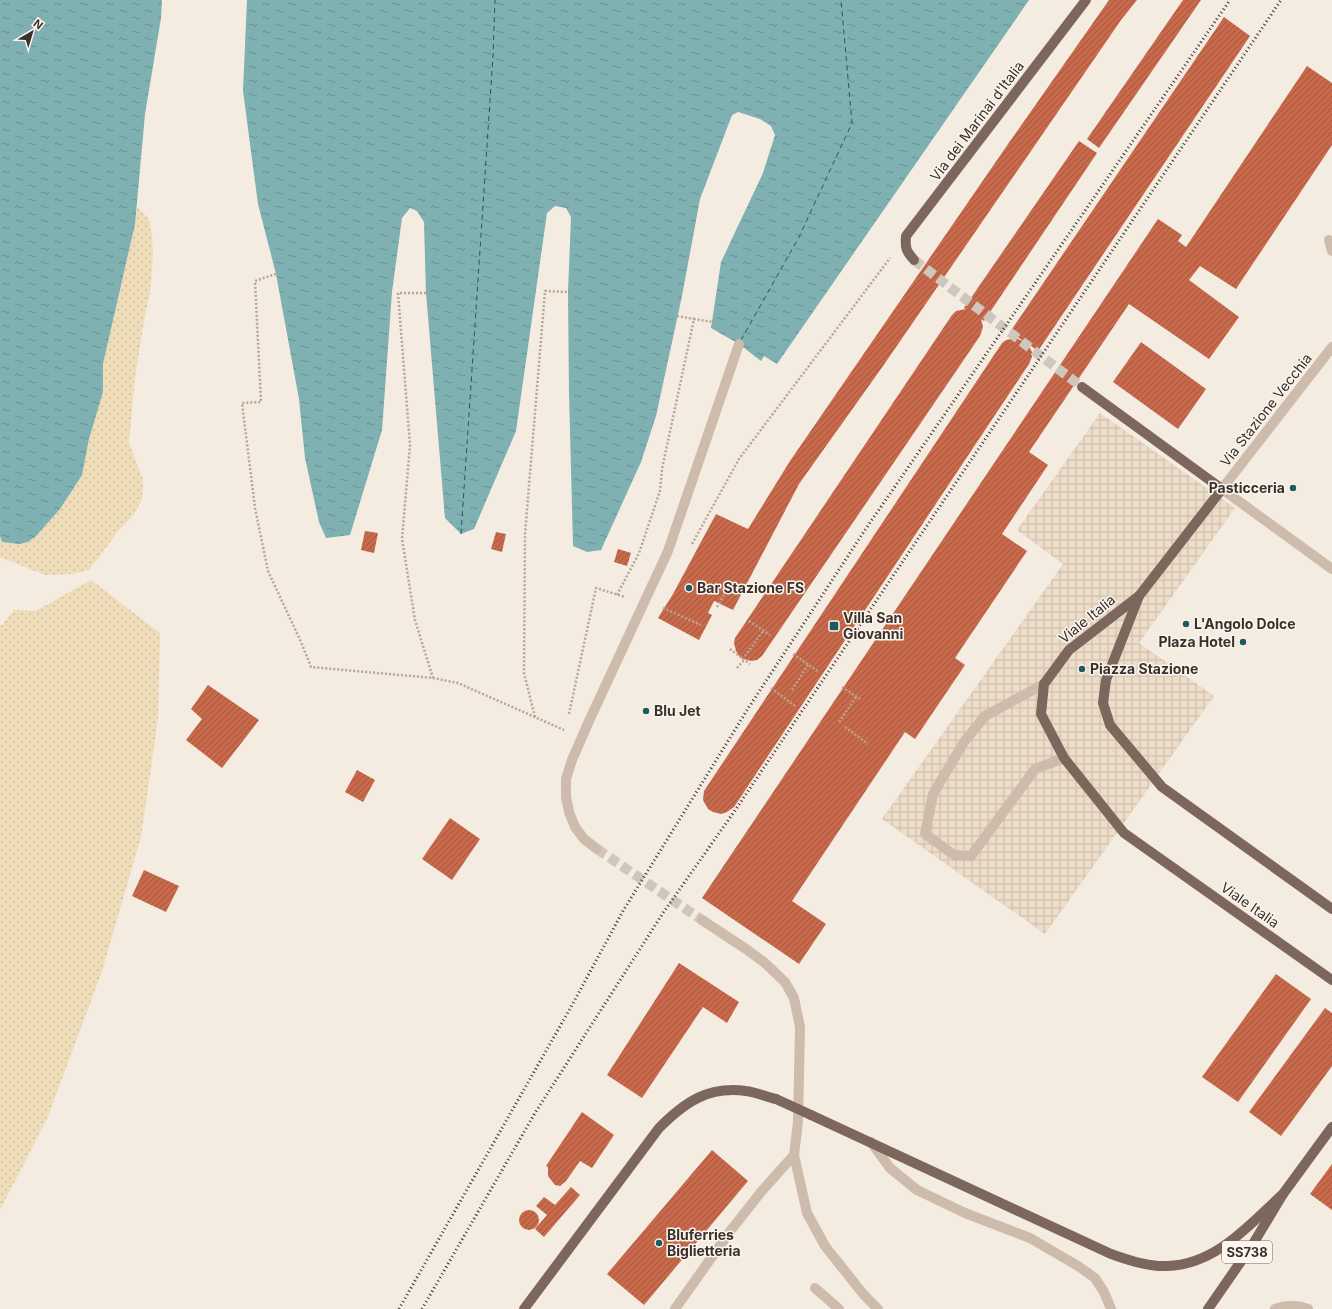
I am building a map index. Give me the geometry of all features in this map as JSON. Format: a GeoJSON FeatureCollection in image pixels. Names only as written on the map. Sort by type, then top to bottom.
{"type":"FeatureCollection","features":[{"type":"Feature","properties":{"kind":"main road","name":"Via dei Marinai d'Italia"},"geometry":{"type":"LineString","coordinates":[[906,236],[1086,0]]}},
{"type":"Feature","properties":{"kind":"main road"},"geometry":{"type":"LineString","coordinates":[[906,236],[905,245],[907,253],[914,260]]}},
{"type":"Feature","properties":{"kind":"main road"},"geometry":{"type":"LineString","coordinates":[[1082,387],[1222,489],[1139,596]]}},
{"type":"Feature","properties":{"kind":"main road","name":"Viale Italia"},"geometry":{"type":"LineString","coordinates":[[1139,596],[1069,650],[1044,684],[1041,714],[1064,758],[1124,832],[1332,980]]}},
{"type":"Feature","properties":{"kind":"main road","name":"Viale Italia"},"geometry":{"type":"LineString","coordinates":[[1139,596],[1106,680],[1103,703],[1110,724],[1162,787],[1332,909]]}},
{"type":"Feature","properties":{"kind":"main road"},"geometry":{"type":"LineString","coordinates":[[524,1309],[659,1128],[689,1102],[706,1094],[723,1090],[747,1091],[776,1100],[871,1142],[1111,1254],[1138,1263],[1167,1266],[1189,1263],[1206,1257],[1224,1247],[1283,1194],[1332,1127]]}},
{"type":"Feature","properties":{"kind":"main road","name":"SS738"},"geometry":{"type":"LineString","coordinates":[[1208,1309],[1253,1244],[1283,1194]]}},
{"type":"Feature","properties":{"kind":"street"},"geometry":{"type":"LineString","coordinates":[[1329,240],[1332,251]]}},
{"type":"Feature","properties":{"kind":"street"},"geometry":{"type":"LineString","coordinates":[[597,849],[584,839],[575,827],[569,812],[566,797],[566,779],[572,760],[589,720],[668,551],[739,344]]}},
{"type":"Feature","properties":{"kind":"street","name":"Via Stazione Vecchia"},"geometry":{"type":"LineString","coordinates":[[1222,489],[1332,347]]}},
{"type":"Feature","properties":{"kind":"street"},"geometry":{"type":"LineString","coordinates":[[1222,489],[1332,569]]}},
{"type":"Feature","properties":{"kind":"street"},"geometry":{"type":"LineString","coordinates":[[1044,684],[985,716],[964,742],[933,794],[925,834],[954,856],[971,856],[1035,769],[1064,758]]}},
{"type":"Feature","properties":{"kind":"street"},"geometry":{"type":"LineString","coordinates":[[702,920],[746,948],[765,963],[785,982],[794,998],[800,1027],[798,1122],[794,1156],[807,1213],[825,1246],[864,1295],[878,1309]]}},
{"type":"Feature","properties":{"kind":"street"},"geometry":{"type":"LineString","coordinates":[[871,1142],[890,1168],[917,1190],[965,1213],[1030,1238],[1078,1266],[1095,1278],[1104,1292],[1111,1309]]}},
{"type":"Feature","properties":{"kind":"street"},"geometry":{"type":"LineString","coordinates":[[675,1309],[731,1230],[761,1192],[794,1156]]}},
{"type":"Feature","properties":{"kind":"street"},"geometry":{"type":"LineString","coordinates":[[815,1288],[839,1309]]}},
{"type":"Feature","properties":{"kind":"street"},"geometry":{"type":"LineString","coordinates":[[1275,1309],[1293,1306],[1308,1309]]}},
{"type":"Feature","properties":{"kind":"path"},"geometry":{"type":"LineString","coordinates":[[689,550],[739,459],[906,236]]}},
{"type":"Feature","properties":{"kind":"path"},"geometry":{"type":"LineString","coordinates":[[276,274],[255,281],[261,402],[242,403],[255,508],[268,572],[311,666],[434,678],[458,683],[566,731],[567,723]]}},
{"type":"Feature","properties":{"kind":"path"},"geometry":{"type":"LineString","coordinates":[[536,718],[524,673],[526,526],[545,291],[568,292]]}},
{"type":"Feature","properties":{"kind":"path"},"geometry":{"type":"LineString","coordinates":[[426,292],[398,293],[410,445],[402,539],[415,620],[434,678]]}},
{"type":"Feature","properties":{"kind":"path"},"geometry":{"type":"LineString","coordinates":[[677,316],[713,322]]}},
{"type":"Feature","properties":{"kind":"path"},"geometry":{"type":"LineString","coordinates":[[617,595],[639,553],[660,491],[665,456],[694,319]]}},
{"type":"Feature","properties":{"kind":"path"},"geometry":{"type":"LineString","coordinates":[[717,607],[729,586],[739,592]]}},
{"type":"Feature","properties":{"kind":"path"},"geometry":{"type":"LineString","coordinates":[[569,716],[596,588],[644,602]]}},
{"type":"Feature","properties":{"kind":"path"},"geometry":{"type":"LineString","coordinates":[[659,606],[701,625]]}},
{"type":"Feature","properties":{"kind":"path"},"geometry":{"type":"LineString","coordinates":[[750,621],[770,636]]}},
{"type":"Feature","properties":{"kind":"path"},"geometry":{"type":"LineString","coordinates":[[745,656],[763,631]]}},
{"type":"Feature","properties":{"kind":"path"},"geometry":{"type":"LineString","coordinates":[[730,650],[750,664]]}},
{"type":"Feature","properties":{"kind":"path"},"geometry":{"type":"LineString","coordinates":[[793,654],[819,672]]}},
{"type":"Feature","properties":{"kind":"path"},"geometry":{"type":"LineString","coordinates":[[737,668],[744,660]]}},
{"type":"Feature","properties":{"kind":"path"},"geometry":{"type":"LineString","coordinates":[[792,690],[808,665]]}},
{"type":"Feature","properties":{"kind":"path"},"geometry":{"type":"LineString","coordinates":[[842,687],[860,700]]}},
{"type":"Feature","properties":{"kind":"path"},"geometry":{"type":"LineString","coordinates":[[771,688],[785,700],[796,706]]}},
{"type":"Feature","properties":{"kind":"path"},"geometry":{"type":"LineString","coordinates":[[839,722],[856,697]]}},
{"type":"Feature","properties":{"kind":"path"},"geometry":{"type":"LineString","coordinates":[[845,727],[868,744]]}},
{"type":"Feature","properties":{"kind":"sand"},"geometry":{"type":"Polygon","coordinates":[[[137,207],[149,219],[153,256],[150,292],[135,377],[129,442],[143,480],[142,500],[134,514],[119,530],[89,570],[73,574],[45,575],[0,557],[0,536],[2,542],[19,544],[28,542],[36,536],[60,509],[82,475],[89,439],[103,392],[103,364],[127,260],[137,207]]]}},
{"type":"Feature","properties":{"kind":"sand"},"geometry":{"type":"Polygon","coordinates":[[[91,580],[160,633],[158,719],[141,837],[102,971],[47,1119],[0,1210],[0,625],[2,625],[14,610],[36,611],[91,580]]]}},
{"type":"Feature","properties":{"kind":"shaded area","name":"Piazza Stazione"},"geometry":{"type":"Polygon","coordinates":[[[1100,413],[1235,508],[1139,643],[1214,696],[1045,934],[882,819],[1063,564],[1017,530],[1100,413]]]}},
{"type":"Feature","properties":{"kind":"water"},"geometry":{"type":"Polygon","coordinates":[[[0,0],[162,0],[161,18],[145,114],[135,224],[103,364],[103,392],[89,439],[82,475],[60,509],[36,536],[28,542],[19,544],[2,542],[0,536],[0,0]]]}},
{"type":"Feature","properties":{"kind":"water"},"geometry":{"type":"Polygon","coordinates":[[[247,0],[1029,0],[777,364],[764,356],[761,361],[739,344],[711,328],[721,262],[763,173],[775,135],[771,126],[760,119],[738,112],[732,115],[700,199],[682,296],[656,416],[641,462],[601,550],[587,552],[573,546],[568,292],[571,217],[566,208],[555,206],[547,213],[516,431],[474,529],[461,534],[445,518],[426,293],[424,222],[417,211],[410,208],[402,218],[392,292],[382,430],[350,535],[326,538],[319,522],[305,458],[299,399],[276,274],[258,204],[243,91],[247,0]]]}},
{"type":"Feature","properties":{"kind":"building"},"geometry":{"type":"Polygon","coordinates":[[[1109,0],[1137,0],[1121,20],[883,366],[799,484],[733,610],[714,601],[708,613],[712,615],[699,640],[658,618],[673,594],[716,514],[748,529],[790,461],[1109,0]]]}},
{"type":"Feature","properties":{"kind":"building"},"geometry":{"type":"Polygon","coordinates":[[[1183,0],[1201,0],[1099,148],[1087,139],[1183,0]]]}},
{"type":"Feature","properties":{"kind":"building"},"geometry":{"type":"Polygon","coordinates":[[[1224,17],[1250,36],[1038,351],[1027,343],[1032,352],[1032,357],[1029,364],[734,807],[721,814],[708,809],[703,800],[704,791],[1002,343],[1006,340],[1016,338],[1025,342],[1010,332],[1224,17]]]}},
{"type":"Feature","properties":{"kind":"building"},"geometry":{"type":"Polygon","coordinates":[[[1307,66],[1332,83],[1332,145],[1236,289],[1200,266],[1189,280],[1239,317],[1209,359],[1129,304],[1029,452],[1048,465],[1002,534],[1027,551],[955,658],[965,665],[915,739],[905,732],[792,901],[826,924],[799,964],[702,898],[1158,219],[1182,235],[1178,241],[1186,247],[1307,66]]]}},
{"type":"Feature","properties":{"kind":"building"},"geometry":{"type":"Polygon","coordinates":[[[1079,141],[1097,153],[984,321],[981,319],[983,327],[980,336],[762,656],[757,660],[752,661],[743,659],[736,651],[734,643],[735,638],[952,315],[956,311],[966,309],[964,308],[1079,141]]]}},
{"type":"Feature","properties":{"kind":"building"},"geometry":{"type":"Polygon","coordinates":[[[1141,342],[1206,389],[1178,429],[1113,382],[1141,342]]]}},
{"type":"Feature","properties":{"kind":"building"},"geometry":{"type":"Polygon","coordinates":[[[365,531],[378,533],[374,553],[361,550],[365,531]]]}},
{"type":"Feature","properties":{"kind":"building"},"geometry":{"type":"Polygon","coordinates":[[[496,532],[506,534],[502,552],[491,549],[496,532]]]}},
{"type":"Feature","properties":{"kind":"building"},"geometry":{"type":"Polygon","coordinates":[[[618,549],[631,553],[627,566],[614,562],[618,549]]]}},
{"type":"Feature","properties":{"kind":"building"},"geometry":{"type":"Polygon","coordinates":[[[208,685],[259,720],[222,768],[186,740],[202,719],[191,709],[208,685]]]}},
{"type":"Feature","properties":{"kind":"building"},"geometry":{"type":"Polygon","coordinates":[[[357,770],[375,780],[363,802],[345,792],[357,770]]]}},
{"type":"Feature","properties":{"kind":"building"},"geometry":{"type":"Polygon","coordinates":[[[450,818],[480,839],[452,880],[422,859],[450,818]]]}},
{"type":"Feature","properties":{"kind":"building"},"geometry":{"type":"Polygon","coordinates":[[[144,870],[179,886],[166,912],[132,896],[144,870]]]}},
{"type":"Feature","properties":{"kind":"building"},"geometry":{"type":"Polygon","coordinates":[[[679,963],[739,1002],[727,1023],[703,1007],[642,1098],[607,1075],[679,963]]]}},
{"type":"Feature","properties":{"kind":"building"},"geometry":{"type":"Polygon","coordinates":[[[1276,974],[1311,999],[1238,1102],[1202,1077],[1276,974]]]}},
{"type":"Feature","properties":{"kind":"building"},"geometry":{"type":"Polygon","coordinates":[[[1325,1008],[1332,1013],[1332,1066],[1281,1136],[1249,1112],[1325,1008]]]}},
{"type":"Feature","properties":{"kind":"building"},"geometry":{"type":"Polygon","coordinates":[[[582,1112],[614,1135],[592,1168],[580,1161],[566,1181],[560,1186],[555,1185],[548,1176],[548,1167],[546,1166],[582,1112]]]}},
{"type":"Feature","properties":{"kind":"building"},"geometry":{"type":"Polygon","coordinates":[[[712,1150],[748,1181],[644,1305],[607,1274],[712,1150]]]}},
{"type":"Feature","properties":{"kind":"building"},"geometry":{"type":"Polygon","coordinates":[[[1332,1164],[1332,1210],[1310,1194],[1332,1164]]]}},
{"type":"Feature","properties":{"kind":"building"},"geometry":{"type":"Polygon","coordinates":[[[571,1187],[580,1195],[544,1237],[535,1229],[547,1215],[536,1206],[544,1197],[555,1205],[571,1187]]]}},
{"type":"Feature","properties":{"kind":"building"},"geometry":{"type":"Polygon","coordinates":[[[529,1210],[536,1213],[539,1220],[536,1227],[529,1230],[522,1227],[519,1220],[522,1213],[529,1210]]]}},
{"type":"Feature","properties":{"kind":"ferry route"},"geometry":{"type":"LineString","coordinates":[[461,534],[493,56],[495,0]]}},
{"type":"Feature","properties":{"kind":"ferry route"},"geometry":{"type":"LineString","coordinates":[[741,340],[799,237],[852,123],[841,0]]}},
{"type":"Feature","properties":{"kind":"tunnel"},"geometry":{"type":"LineString","coordinates":[[914,260],[1082,387]]}},
{"type":"Feature","properties":{"kind":"tunnel"},"geometry":{"type":"LineString","coordinates":[[597,849],[702,920]]}},
{"type":"Feature","properties":{"kind":"railway"},"geometry":{"type":"LineString","coordinates":[[399,1309],[571,1007],[623,911],[749,707],[865,530],[1230,0]]}},
{"type":"Feature","properties":{"kind":"railway"},"geometry":{"type":"LineString","coordinates":[[422,1309],[535,1113],[663,913],[736,809],[1281,0]]}},
{"type":"Feature","properties":{"kind":"place","name":"Pasticceria"},"geometry":{"type":"Point","coordinates":[1293,488]}},
{"type":"Feature","properties":{"kind":"place","name":"Bar Stazione FS"},"geometry":{"type":"Point","coordinates":[689,588]}},
{"type":"Feature","properties":{"kind":"place","name":"L'Angolo Dolce"},"geometry":{"type":"Point","coordinates":[1186,624]}},
{"type":"Feature","properties":{"kind":"place","name":"Villa San Giovanni"},"geometry":{"type":"Point","coordinates":[834,626]}},
{"type":"Feature","properties":{"kind":"place","name":"Plaza Hotel"},"geometry":{"type":"Point","coordinates":[1243,642]}},
{"type":"Feature","properties":{"kind":"place","name":"Piazza Stazione"},"geometry":{"type":"Point","coordinates":[1082,669]}},
{"type":"Feature","properties":{"kind":"place","name":"Blu Jet"},"geometry":{"type":"Point","coordinates":[646,711]}},
{"type":"Feature","properties":{"kind":"place","name":"Bluferries Biglietteria"},"geometry":{"type":"Point","coordinates":[659,1243]}}]}
